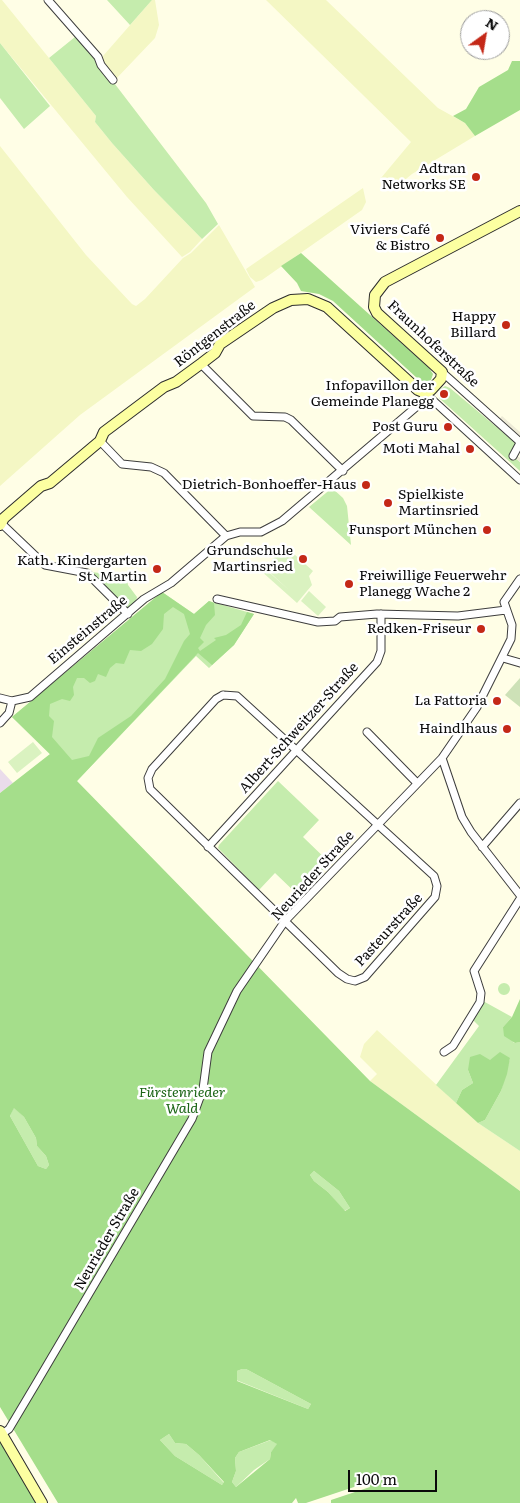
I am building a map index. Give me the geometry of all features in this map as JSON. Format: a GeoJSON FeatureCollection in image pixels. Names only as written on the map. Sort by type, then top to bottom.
{"type":"FeatureCollection","features":[{"type":"Feature","properties":{"kind":"street"},"geometry":{"type":"LineString","coordinates":[[48,0],[98,57],[101,65],[113,80]]}},
{"type":"Feature","properties":{"kind":"street","name":"Fraunhoferstraße"},"geometry":{"type":"LineString","coordinates":[[517,439],[377,313],[374,308],[375,294],[385,282],[520,210]]}},
{"type":"Feature","properties":{"kind":"street","name":"Röntgenstraße"},"geometry":{"type":"LineString","coordinates":[[1,524],[41,486],[50,483],[100,441],[104,432],[164,387],[176,382],[215,353],[220,344],[273,308],[300,298],[318,302],[327,307],[520,480]]}},
{"type":"Feature","properties":{"kind":"street"},"geometry":{"type":"LineString","coordinates":[[200,364],[253,416],[291,420],[343,471]]}},
{"type":"Feature","properties":{"kind":"street"},"geometry":{"type":"LineString","coordinates":[[100,441],[122,464],[151,467],[164,472],[226,536],[240,532],[261,532],[272,528],[303,505],[422,402],[425,393],[437,385],[441,379],[442,372]]}},
{"type":"Feature","properties":{"kind":"street"},"geometry":{"type":"LineString","coordinates":[[516,457],[517,439]]}},
{"type":"Feature","properties":{"kind":"street"},"geometry":{"type":"LineString","coordinates":[[1,524],[45,565],[87,573],[128,614]]}},
{"type":"Feature","properties":{"kind":"street","name":"Einsteinstraße"},"geometry":{"type":"LineString","coordinates":[[12,701],[30,696],[160,587],[171,583],[226,536]]}},
{"type":"Feature","properties":{"kind":"street"},"geometry":{"type":"LineString","coordinates":[[217,599],[318,622],[335,621],[340,616],[381,614],[458,616],[506,610],[506,596],[520,579]]}},
{"type":"Feature","properties":{"kind":"street","name":"Neurieder Straße"},"geometry":{"type":"LineString","coordinates":[[1,1433],[9,1429],[192,1118],[202,1090],[208,1052],[237,991],[285,922],[442,758],[474,712],[503,658],[512,630],[506,610]]}},
{"type":"Feature","properties":{"kind":"street","name":"Albert-Schweitzer-Straße"},"geometry":{"type":"LineString","coordinates":[[208,847],[377,662],[381,652],[381,614]]}},
{"type":"Feature","properties":{"kind":"street"},"geometry":{"type":"LineString","coordinates":[[503,658],[520,663]]}},
{"type":"Feature","properties":{"kind":"street","name":"Pasteurstraße"},"geometry":{"type":"LineString","coordinates":[[223,695],[237,696],[296,750],[434,876],[437,886],[435,897],[365,977],[355,981],[346,979],[285,922],[150,789],[148,778],[158,763],[216,699],[223,695]]}},
{"type":"Feature","properties":{"kind":"street"},"geometry":{"type":"LineString","coordinates":[[0,698],[12,701],[9,713],[0,723]]}},
{"type":"Feature","properties":{"kind":"street"},"geometry":{"type":"LineString","coordinates":[[367,732],[417,783]]}},
{"type":"Feature","properties":{"kind":"street"},"geometry":{"type":"LineString","coordinates":[[442,758],[462,817],[482,847],[520,895]]}},
{"type":"Feature","properties":{"kind":"street"},"geometry":{"type":"LineString","coordinates":[[482,847],[520,803]]}},
{"type":"Feature","properties":{"kind":"street"},"geometry":{"type":"LineString","coordinates":[[444,1052],[453,1046],[480,1002],[481,993],[474,971],[520,900]]}},
{"type":"Feature","properties":{"kind":"street"},"geometry":{"type":"LineString","coordinates":[[1,1433],[42,1503]]}},
{"type":"Feature","properties":{"kind":"shaded area"},"geometry":{"type":"Polygon","coordinates":[[[502,416],[520,432],[520,450],[516,455],[520,458],[520,462],[513,456],[518,445],[495,424],[502,416]]]}},
{"type":"Feature","properties":{"kind":"shaded area"},"geometry":{"type":"Polygon","coordinates":[[[0,769],[13,783],[0,793],[0,769]]]}},
{"type":"Feature","properties":{"kind":"green space"},"geometry":{"type":"Polygon","coordinates":[[[0,0],[2,0],[96,116],[95,122],[112,143],[154,190],[202,239],[190,252],[182,257],[127,197],[0,43],[0,0]]]}},
{"type":"Feature","properties":{"kind":"green space"},"geometry":{"type":"Polygon","coordinates":[[[107,0],[152,0],[130,25],[107,0]]]}},
{"type":"Feature","properties":{"kind":"green space"},"geometry":{"type":"Polygon","coordinates":[[[152,0],[155,0],[159,25],[155,38],[115,80],[102,61],[103,56],[152,0]]]}},
{"type":"Feature","properties":{"kind":"green space"},"geometry":{"type":"Polygon","coordinates":[[[266,0],[326,0],[438,108],[465,123],[475,136],[412,174],[395,188],[381,178],[411,142],[266,0]]]}},
{"type":"Feature","properties":{"kind":"green space"},"geometry":{"type":"Polygon","coordinates":[[[75,37],[95,58],[206,203],[218,224],[202,239],[154,190],[112,143],[95,122],[96,116],[49,58],[75,37]]]}},
{"type":"Feature","properties":{"kind":"green space"},"geometry":{"type":"Polygon","coordinates":[[[0,43],[50,106],[24,129],[0,98],[0,43]]]}},
{"type":"Feature","properties":{"kind":"green space"},"geometry":{"type":"Polygon","coordinates":[[[512,61],[520,61],[520,110],[475,136],[465,123],[453,116],[466,109],[479,87],[508,70],[512,61]]]}},
{"type":"Feature","properties":{"kind":"green space"},"geometry":{"type":"Polygon","coordinates":[[[0,146],[86,255],[132,304],[136,306],[145,299],[183,258],[191,253],[219,225],[255,287],[80,415],[0,486],[0,146]]]}},
{"type":"Feature","properties":{"kind":"green space"},"geometry":{"type":"Polygon","coordinates":[[[363,188],[366,202],[362,210],[262,280],[256,282],[250,277],[246,269],[363,188]]]}},
{"type":"Feature","properties":{"kind":"green space"},"geometry":{"type":"Polygon","coordinates":[[[301,253],[429,368],[433,374],[431,380],[426,383],[418,379],[333,301],[319,294],[301,291],[297,283],[281,266],[301,253]]]}},
{"type":"Feature","properties":{"kind":"green space"},"geometry":{"type":"Polygon","coordinates":[[[445,386],[450,388],[518,445],[513,456],[520,462],[520,471],[439,398],[439,390],[445,386]]]}},
{"type":"Feature","properties":{"kind":"green space"},"geometry":{"type":"Polygon","coordinates":[[[332,488],[343,498],[347,506],[351,545],[309,507],[332,488]]]}},
{"type":"Feature","properties":{"kind":"green space"},"geometry":{"type":"Polygon","coordinates":[[[285,546],[313,571],[309,576],[312,585],[297,603],[260,570],[263,567],[289,590],[265,568],[285,546]]]}},
{"type":"Feature","properties":{"kind":"green space"},"geometry":{"type":"Polygon","coordinates":[[[91,572],[126,576],[128,585],[137,597],[136,601],[129,607],[125,607],[91,572]]]}},
{"type":"Feature","properties":{"kind":"green space"},"geometry":{"type":"Polygon","coordinates":[[[309,591],[326,607],[318,616],[301,601],[309,591]]]}},
{"type":"Feature","properties":{"kind":"green space"},"geometry":{"type":"Polygon","coordinates":[[[162,592],[194,614],[209,601],[254,614],[234,645],[209,668],[196,656],[77,781],[12,717],[162,592]]]}},
{"type":"Feature","properties":{"kind":"green space","name":"Fürstenrieder Wald"},"geometry":{"type":"Polygon","coordinates":[[[162,592],[194,614],[209,601],[214,603],[215,615],[206,625],[200,638],[204,642],[198,648],[200,651],[216,640],[214,638],[226,635],[241,625],[247,612],[254,614],[234,645],[212,665],[198,653],[77,781],[370,1081],[520,1191],[520,1503],[331,1503],[331,1500],[370,1487],[369,1482],[306,1503],[298,1503],[296,1498],[292,1503],[58,1503],[0,1407],[0,793],[50,754],[12,717],[162,592]],[[173,607],[164,614],[163,629],[152,644],[141,651],[130,650],[124,664],[116,663],[110,668],[106,677],[98,674],[95,681],[90,683],[84,678],[77,678],[73,687],[74,695],[70,701],[62,699],[50,704],[49,716],[54,721],[52,737],[72,760],[89,756],[98,738],[131,716],[165,679],[184,641],[190,634],[184,614],[173,607]],[[14,1108],[10,1116],[38,1166],[46,1169],[49,1165],[46,1156],[37,1146],[36,1138],[24,1117],[14,1108]],[[314,1171],[310,1175],[314,1181],[328,1192],[345,1211],[350,1208],[339,1191],[314,1171]],[[246,1369],[237,1371],[237,1381],[308,1409],[311,1404],[246,1369]],[[169,1434],[160,1440],[175,1456],[222,1485],[224,1482],[199,1455],[186,1444],[175,1443],[169,1434]],[[270,1440],[239,1452],[235,1458],[236,1471],[232,1482],[236,1487],[270,1459],[271,1452],[277,1444],[270,1440]]]}},
{"type":"Feature","properties":{"kind":"green space"},"geometry":{"type":"Polygon","coordinates":[[[520,678],[520,707],[505,695],[520,678]]]}},
{"type":"Feature","properties":{"kind":"green space"},"geometry":{"type":"Polygon","coordinates":[[[33,742],[42,753],[17,773],[8,762],[33,742]]]}},
{"type":"Feature","properties":{"kind":"green space"},"geometry":{"type":"Polygon","coordinates":[[[278,781],[319,820],[303,837],[330,863],[299,896],[275,873],[259,890],[218,848],[278,781]]]}},
{"type":"Feature","properties":{"kind":"green space"},"geometry":{"type":"Polygon","coordinates":[[[502,983],[506,983],[510,989],[506,995],[502,995],[498,991],[498,987],[502,983]]]}},
{"type":"Feature","properties":{"kind":"green space"},"geometry":{"type":"Polygon","coordinates":[[[520,999],[520,1042],[515,1043],[504,1036],[503,1027],[512,1017],[520,999]]]}},
{"type":"Feature","properties":{"kind":"green space"},"geometry":{"type":"Polygon","coordinates":[[[483,1001],[512,1017],[503,1027],[514,1043],[520,1042],[520,1151],[478,1123],[485,1120],[501,1091],[510,1058],[490,1060],[468,1070],[473,1083],[462,1090],[456,1103],[436,1085],[479,1026],[472,1019],[483,1001]]]}},
{"type":"Feature","properties":{"kind":"green space"},"geometry":{"type":"Polygon","coordinates":[[[377,1030],[478,1123],[520,1151],[520,1191],[370,1081],[377,1074],[360,1057],[364,1044],[377,1030]]]}},
{"type":"Feature","properties":{"kind":"green space"},"geometry":{"type":"Polygon","coordinates":[[[500,1052],[510,1058],[507,1074],[501,1091],[485,1120],[478,1123],[456,1103],[462,1090],[473,1083],[468,1070],[470,1057],[480,1054],[490,1060],[500,1052]]]}},
{"type":"Feature","properties":{"kind":"green space"},"geometry":{"type":"Polygon","coordinates":[[[14,1107],[24,1117],[36,1138],[37,1146],[46,1156],[49,1165],[46,1169],[38,1166],[10,1116],[14,1107]]]}},
{"type":"Feature","properties":{"kind":"green space"},"geometry":{"type":"Polygon","coordinates":[[[314,1171],[339,1191],[350,1208],[344,1211],[328,1192],[314,1181],[310,1175],[314,1171]]]}},
{"type":"Feature","properties":{"kind":"green space"},"geometry":{"type":"Polygon","coordinates":[[[246,1369],[311,1404],[308,1409],[236,1380],[237,1371],[246,1369]]]}},
{"type":"Feature","properties":{"kind":"green space"},"geometry":{"type":"Polygon","coordinates":[[[169,1434],[175,1443],[186,1444],[199,1455],[224,1483],[222,1485],[175,1456],[160,1440],[169,1434]]]}},
{"type":"Feature","properties":{"kind":"green space"},"geometry":{"type":"Polygon","coordinates":[[[271,1440],[278,1444],[271,1452],[270,1459],[254,1470],[236,1487],[232,1482],[236,1471],[235,1458],[239,1452],[271,1440]]]}},
{"type":"Feature","properties":{"kind":"green space"},"geometry":{"type":"Polygon","coordinates":[[[0,1442],[36,1503],[0,1503],[0,1442]]]}},
{"type":"Feature","properties":{"kind":"place","name":"Adtran Networks SE"},"geometry":{"type":"Point","coordinates":[476,177]}},
{"type":"Feature","properties":{"kind":"place","name":"Viviers Café & Bistro"},"geometry":{"type":"Point","coordinates":[440,238]}},
{"type":"Feature","properties":{"kind":"place","name":"Happy Billard"},"geometry":{"type":"Point","coordinates":[506,325]}},
{"type":"Feature","properties":{"kind":"place","name":"Infopavillon der Gemeinde Planegg"},"geometry":{"type":"Point","coordinates":[444,394]}},
{"type":"Feature","properties":{"kind":"place","name":"Post Guru"},"geometry":{"type":"Point","coordinates":[448,427]}},
{"type":"Feature","properties":{"kind":"place","name":"Moti Mahal"},"geometry":{"type":"Point","coordinates":[470,449]}},
{"type":"Feature","properties":{"kind":"place","name":"Dietrich-Bonhoeffer-Haus"},"geometry":{"type":"Point","coordinates":[366,485]}},
{"type":"Feature","properties":{"kind":"place","name":"Spielkiste Martinsried"},"geometry":{"type":"Point","coordinates":[388,503]}},
{"type":"Feature","properties":{"kind":"place","name":"Funsport München"},"geometry":{"type":"Point","coordinates":[487,530]}},
{"type":"Feature","properties":{"kind":"place","name":"Grundschule Martinsried"},"geometry":{"type":"Point","coordinates":[303,559]}},
{"type":"Feature","properties":{"kind":"place","name":"Kath. Kindergarten St. Martin"},"geometry":{"type":"Point","coordinates":[157,569]}},
{"type":"Feature","properties":{"kind":"place","name":"Freiwillige Feuerwehr Planegg Wache 2"},"geometry":{"type":"Point","coordinates":[349,584]}},
{"type":"Feature","properties":{"kind":"place","name":"Redken-Friseur"},"geometry":{"type":"Point","coordinates":[481,629]}},
{"type":"Feature","properties":{"kind":"place","name":"La Fattoria"},"geometry":{"type":"Point","coordinates":[497,701]}},
{"type":"Feature","properties":{"kind":"place","name":"Haindlhaus"},"geometry":{"type":"Point","coordinates":[507,729]}}]}
